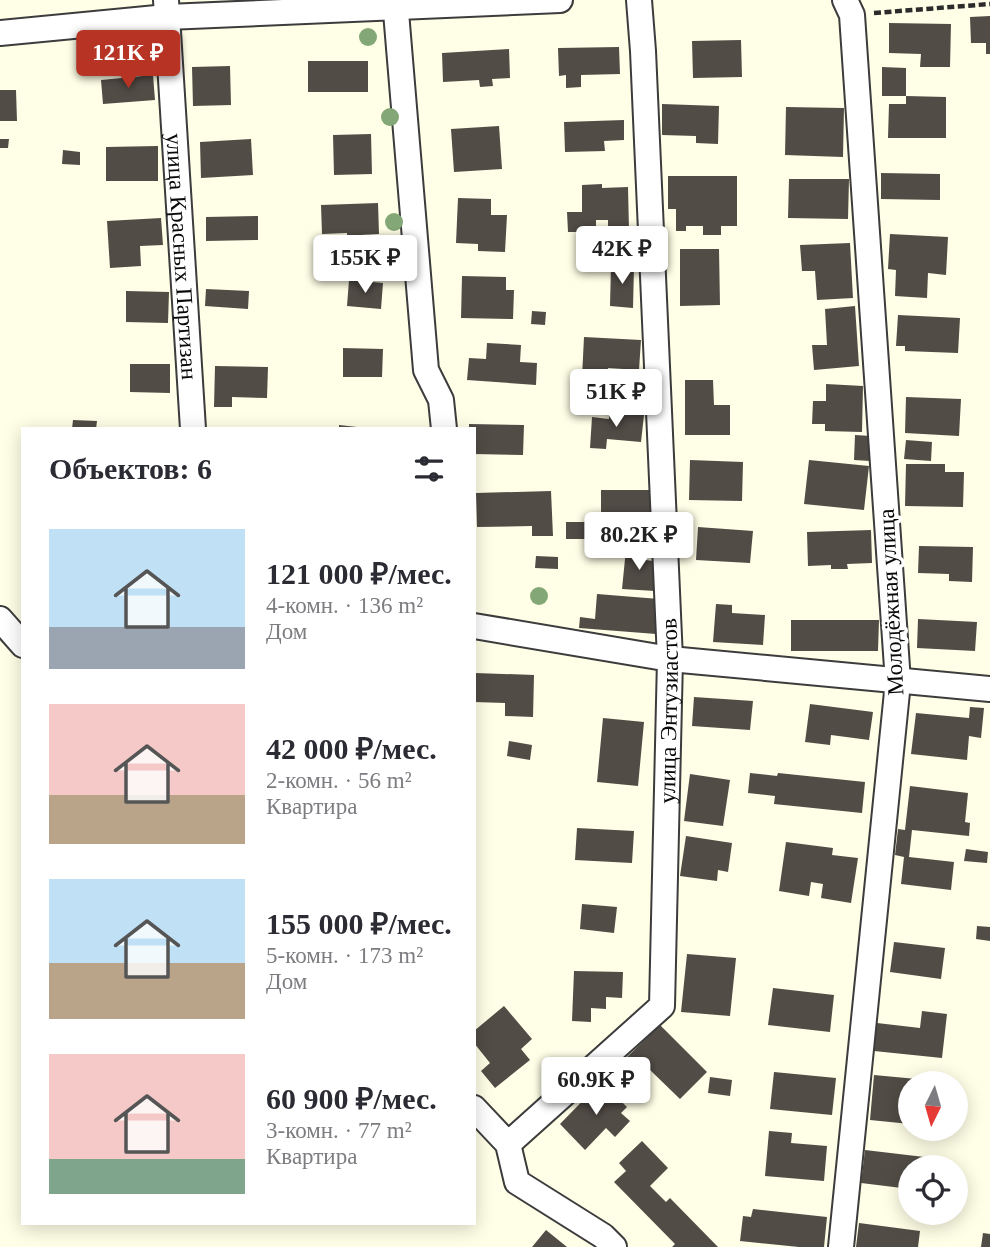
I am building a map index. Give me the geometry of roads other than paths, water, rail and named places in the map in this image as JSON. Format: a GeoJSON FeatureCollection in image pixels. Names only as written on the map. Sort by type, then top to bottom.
{"type":"FeatureCollection","features":[{"type":"Feature","properties":{"kind":"street"},"geometry":{"type":"LineString","coordinates":[[0,33],[166,8],[560,0]]}},
{"type":"Feature","properties":{"kind":"street","name":"улица Энтузиастов"},"geometry":{"type":"LineString","coordinates":[[509,1144],[662,1006],[670,659],[639,0]]}},
{"type":"Feature","properties":{"kind":"street"},"geometry":{"type":"LineString","coordinates":[[395,3],[426,370],[441,400],[444,427]]}},
{"type":"Feature","properties":{"kind":"street","name":"Молодёжная улица"},"geometry":{"type":"LineString","coordinates":[[841,1247],[898,682],[849,7]]}},
{"type":"Feature","properties":{"kind":"street","name":"улица Красных Партизан"},"geometry":{"type":"LineString","coordinates":[[166,8],[193,427]]}},
{"type":"Feature","properties":{"kind":"street"},"geometry":{"type":"LineString","coordinates":[[0,619],[21,643]]}},
{"type":"Feature","properties":{"kind":"street"},"geometry":{"type":"LineString","coordinates":[[476,626],[670,659],[990,689]]}},
{"type":"Feature","properties":{"kind":"street"},"geometry":{"type":"LineString","coordinates":[[476,1110],[509,1144],[517,1182],[603,1236],[614,1247]]}}]}
